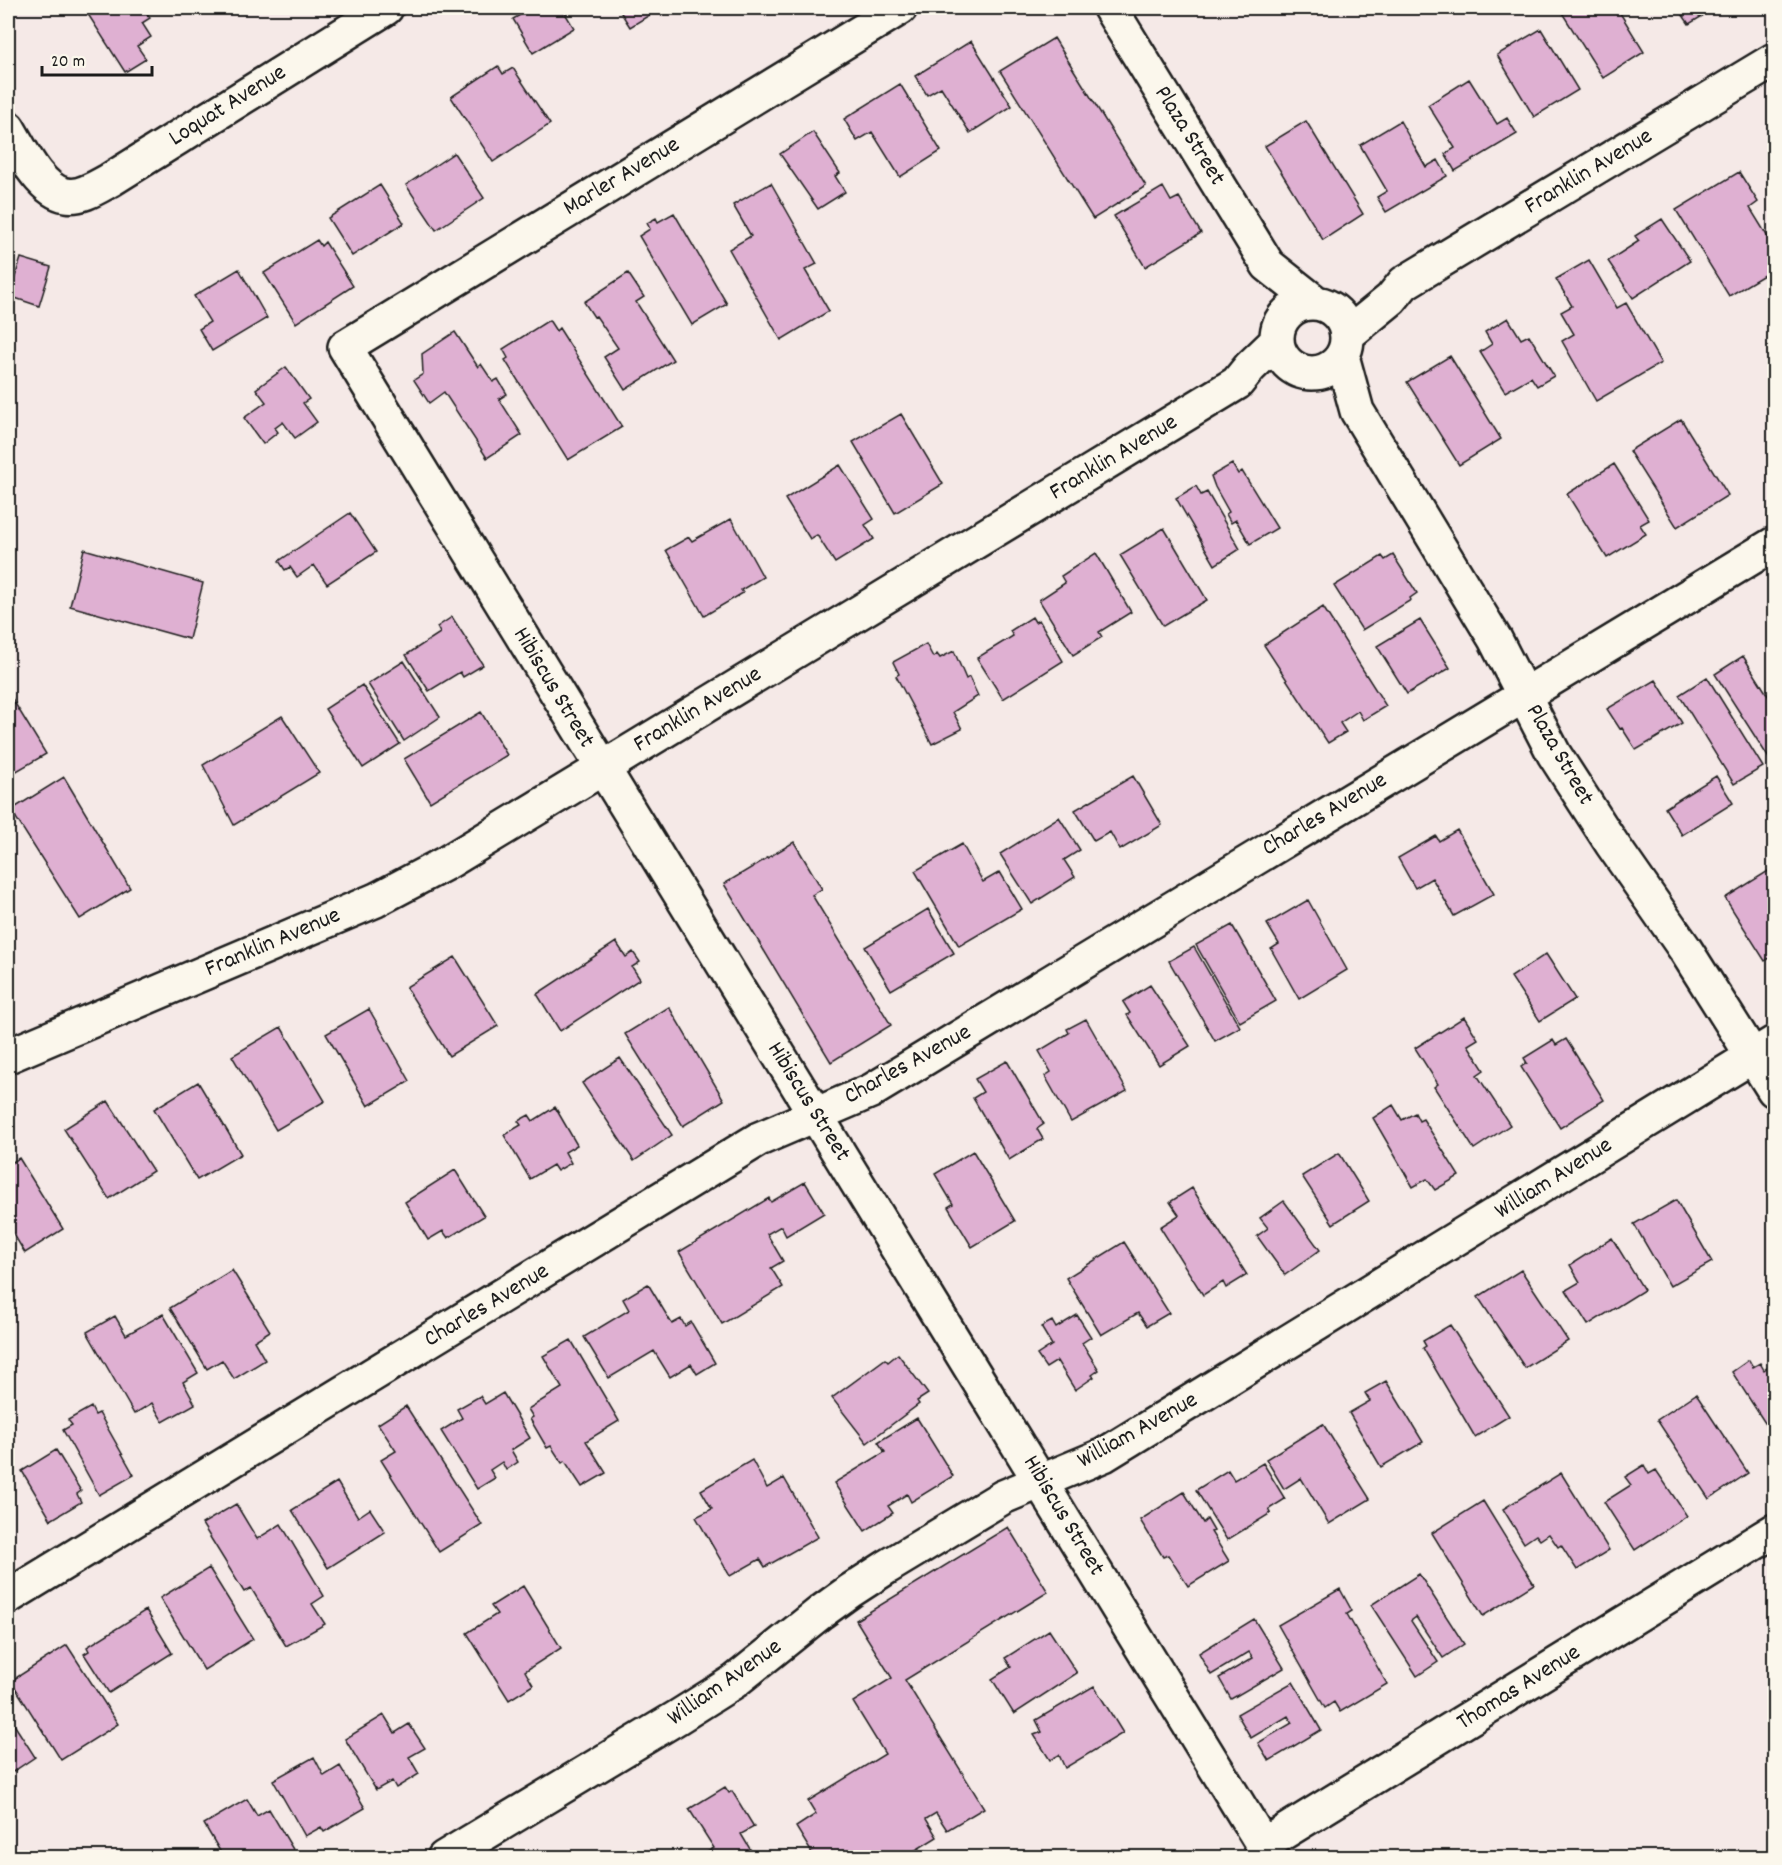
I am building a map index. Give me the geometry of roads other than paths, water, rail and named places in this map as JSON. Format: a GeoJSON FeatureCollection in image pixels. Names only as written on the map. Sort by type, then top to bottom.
{"type":"FeatureCollection","features":[{"type":"Feature","properties":{"kind":"street","name":"Loquat Avenue"},"geometry":{"type":"LineString","coordinates":[[8,128],[39,178],[49,187],[66,196],[83,194],[110,180],[386,8]]}},
{"type":"Feature","properties":{"kind":"street","name":"Marler Avenue"},"geometry":{"type":"LineString","coordinates":[[345,347],[900,8]]}},
{"type":"Feature","properties":{"kind":"street","name":"Plaza Street"},"geometry":{"type":"LineString","coordinates":[[1110,8],[1268,265],[1322,304]]}},
{"type":"Feature","properties":{"kind":"street","name":"Franklin Avenue"},"geometry":{"type":"LineString","coordinates":[[1322,304],[1404,283],[1774,60]]}},
{"type":"Feature","properties":{"kind":"street","name":"Plaza Street"},"geometry":{"type":"LineString","coordinates":[[1268,265],[1277,334]]}},
{"type":"Feature","properties":{"kind":"street","name":"Franklin Avenue"},"geometry":{"type":"LineString","coordinates":[[1345,346],[1404,283]]}},
{"type":"Feature","properties":{"kind":"street"},"geometry":{"type":"LineString","coordinates":[[1304,303],[1322,304],[1338,314],[1344,323],[1345,346],[1336,364],[1328,369],[1305,372],[1292,367],[1284,360],[1279,352],[1277,334],[1285,315],[1294,307],[1304,303]]}},
{"type":"Feature","properties":{"kind":"street","name":"Franklin Avenue"},"geometry":{"type":"LineString","coordinates":[[8,1056],[385,896],[448,862],[1237,383],[1277,334]]}},
{"type":"Feature","properties":{"kind":"street","name":"Plaza Street"},"geometry":{"type":"LineString","coordinates":[[1345,346],[1358,411],[1495,639],[1559,763],[1691,958],[1764,1049],[1774,1090]]}},
{"type":"Feature","properties":{"kind":"street","name":"Hibiscus Street"},"geometry":{"type":"LineString","coordinates":[[345,347],[1267,1851]]}},
{"type":"Feature","properties":{"kind":"street","name":"Plaza Street"},"geometry":{"type":"LineString","coordinates":[[1305,372],[1358,411]]}},
{"type":"Feature","properties":{"kind":"street","name":"Franklin Avenue"},"geometry":{"type":"LineString","coordinates":[[1237,383],[1305,372]]}},
{"type":"Feature","properties":{"kind":"street","name":"Charles Avenue"},"geometry":{"type":"LineString","coordinates":[[8,1597],[759,1140],[871,1091],[1774,544]]}},
{"type":"Feature","properties":{"kind":"street","name":"William Avenue"},"geometry":{"type":"LineString","coordinates":[[444,1857],[735,1681],[821,1612],[887,1567],[1003,1497],[1104,1455],[1764,1049]]}},
{"type":"Feature","properties":{"kind":"street","name":"Thomas Avenue"},"geometry":{"type":"LineString","coordinates":[[1267,1851],[1774,1531]]}}]}
